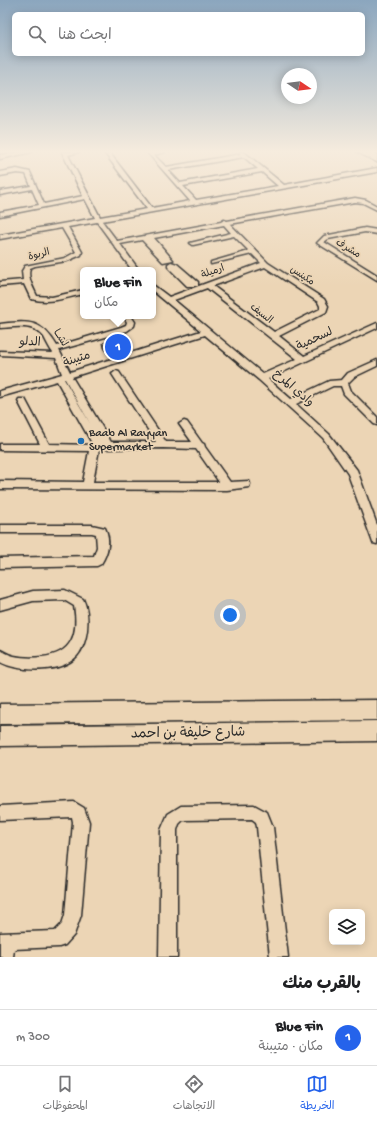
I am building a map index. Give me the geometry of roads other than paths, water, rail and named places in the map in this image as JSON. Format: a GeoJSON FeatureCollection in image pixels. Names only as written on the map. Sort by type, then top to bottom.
{"type":"FeatureCollection","features":[{"type":"Feature","properties":{"kind":"street"},"geometry":{"type":"LineString","coordinates":[[38,197],[42,205]]}},
{"type":"Feature","properties":{"kind":"street"},"geometry":{"type":"LineString","coordinates":[[0,214],[87,197],[98,219],[134,267]]}},
{"type":"Feature","properties":{"kind":"street"},"geometry":{"type":"LineString","coordinates":[[140,197],[150,209]]}},
{"type":"Feature","properties":{"kind":"street"},"geometry":{"type":"LineString","coordinates":[[189,197],[194,202]]}},
{"type":"Feature","properties":{"kind":"street"},"geometry":{"type":"LineString","coordinates":[[0,237],[223,197]]}},
{"type":"Feature","properties":{"kind":"street"},"geometry":{"type":"LineString","coordinates":[[115,243],[224,222],[354,200],[364,201],[377,208]]}},
{"type":"Feature","properties":{"kind":"street","name":"مكينس"},"geometry":{"type":"LineString","coordinates":[[224,222],[266,264],[321,301],[324,306],[323,310],[273,336]]}},
{"type":"Feature","properties":{"kind":"street","name":"الربوة"},"geometry":{"type":"LineString","coordinates":[[27,282],[25,271],[27,268],[33,265],[71,258],[79,254],[64,225]]}},
{"type":"Feature","properties":{"kind":"street","name":"مشرف"},"geometry":{"type":"LineString","coordinates":[[377,232],[365,230],[333,236],[322,239],[320,243],[377,278]]}},
{"type":"Feature","properties":{"kind":"street"},"geometry":{"type":"LineString","coordinates":[[192,243],[235,234]]}},
{"type":"Feature","properties":{"kind":"street"},"geometry":{"type":"LineString","coordinates":[[147,237],[162,254]]}},
{"type":"Feature","properties":{"kind":"street"},"geometry":{"type":"LineString","coordinates":[[213,263],[253,252]]}},
{"type":"Feature","properties":{"kind":"street","name":"ارميلة"},"geometry":{"type":"LineString","coordinates":[[168,300],[192,283],[208,285],[266,264]]}},
{"type":"Feature","properties":{"kind":"street"},"geometry":{"type":"LineString","coordinates":[[178,271],[192,283]]}},
{"type":"Feature","properties":{"kind":"street"},"geometry":{"type":"LineString","coordinates":[[0,284],[27,282],[34,297],[40,299],[48,299],[80,293]]}},
{"type":"Feature","properties":{"kind":"street","name":"السيف"},"geometry":{"type":"LineString","coordinates":[[208,285],[303,359]]}},
{"type":"Feature","properties":{"kind":"street","name":"وادي المرخ"},"geometry":{"type":"LineString","coordinates":[[156,290],[262,378],[321,430],[344,459],[358,486],[376,534]]}},
{"type":"Feature","properties":{"kind":"street","name":"الدلو"},"geometry":{"type":"LineString","coordinates":[[0,353],[56,353],[124,329],[130,326],[131,322],[129,319]]}},
{"type":"Feature","properties":{"kind":"street","name":"لسحمية"},"geometry":{"type":"LineString","coordinates":[[262,378],[377,325]]}},
{"type":"Feature","properties":{"kind":"street","name":"لشــا"},"geometry":{"type":"LineString","coordinates":[[0,326],[37,327],[41,329],[64,365],[63,376],[101,447]]}},
{"type":"Feature","properties":{"kind":"street"},"geometry":{"type":"LineString","coordinates":[[367,329],[377,336]]}},
{"type":"Feature","properties":{"kind":"street","name":"متيبنة"},"geometry":{"type":"LineString","coordinates":[[0,394],[206,332]]}},
{"type":"Feature","properties":{"kind":"street"},"geometry":{"type":"LineString","coordinates":[[291,403],[332,383],[344,383],[351,375],[377,363]]}},
{"type":"Feature","properties":{"kind":"street"},"geometry":{"type":"LineString","coordinates":[[116,374],[162,445]]}},
{"type":"Feature","properties":{"kind":"street"},"geometry":{"type":"LineString","coordinates":[[344,383],[347,392],[377,422]]}},
{"type":"Feature","properties":{"kind":"street"},"geometry":{"type":"LineString","coordinates":[[22,401],[46,447]]}},
{"type":"Feature","properties":{"kind":"street"},"geometry":{"type":"LineString","coordinates":[[184,424],[227,486]]}},
{"type":"Feature","properties":{"kind":"street"},"geometry":{"type":"LineString","coordinates":[[0,447],[200,446]]}},
{"type":"Feature","properties":{"kind":"street"},"geometry":{"type":"LineString","coordinates":[[88,484],[101,447]]}},
{"type":"Feature","properties":{"kind":"street"},"geometry":{"type":"LineString","coordinates":[[0,485],[88,484],[227,486],[245,484]]}},
{"type":"Feature","properties":{"kind":"street"},"geometry":{"type":"LineString","coordinates":[[0,529],[92,529],[101,531],[102,535],[102,554],[97,561],[0,563]]}},
{"type":"Feature","properties":{"kind":"street"},"geometry":{"type":"LineString","coordinates":[[0,606],[33,596],[65,595],[79,603],[82,614],[78,639],[73,651],[60,660],[33,664],[15,662],[0,656]]}},
{"type":"Feature","properties":{"kind":"street","name":"شارع خليفة بن احمد"},"geometry":{"type":"LineString","coordinates":[[0,714],[377,710]]}},
{"type":"Feature","properties":{"kind":"street","name":"شارع خليفة بن احمد"},"geometry":{"type":"LineString","coordinates":[[0,736],[377,731]]}},
{"type":"Feature","properties":{"kind":"street"},"geometry":{"type":"LineString","coordinates":[[0,813],[74,809],[79,813],[81,822],[73,915],[68,929],[59,939],[4,946]]}},
{"type":"Feature","properties":{"kind":"street"},"geometry":{"type":"LineString","coordinates":[[168,957],[169,830],[173,819],[181,813],[254,812],[262,817],[265,827],[279,957]]}},
{"type":"Feature","properties":{"kind":"place","name":"Blue Fin"},"geometry":{"type":"Point","coordinates":[118,347]}},
{"type":"Feature","properties":{"kind":"place","name":"Baab Al Rayyan Supermarket"},"geometry":{"type":"Point","coordinates":[81,441]}}]}
